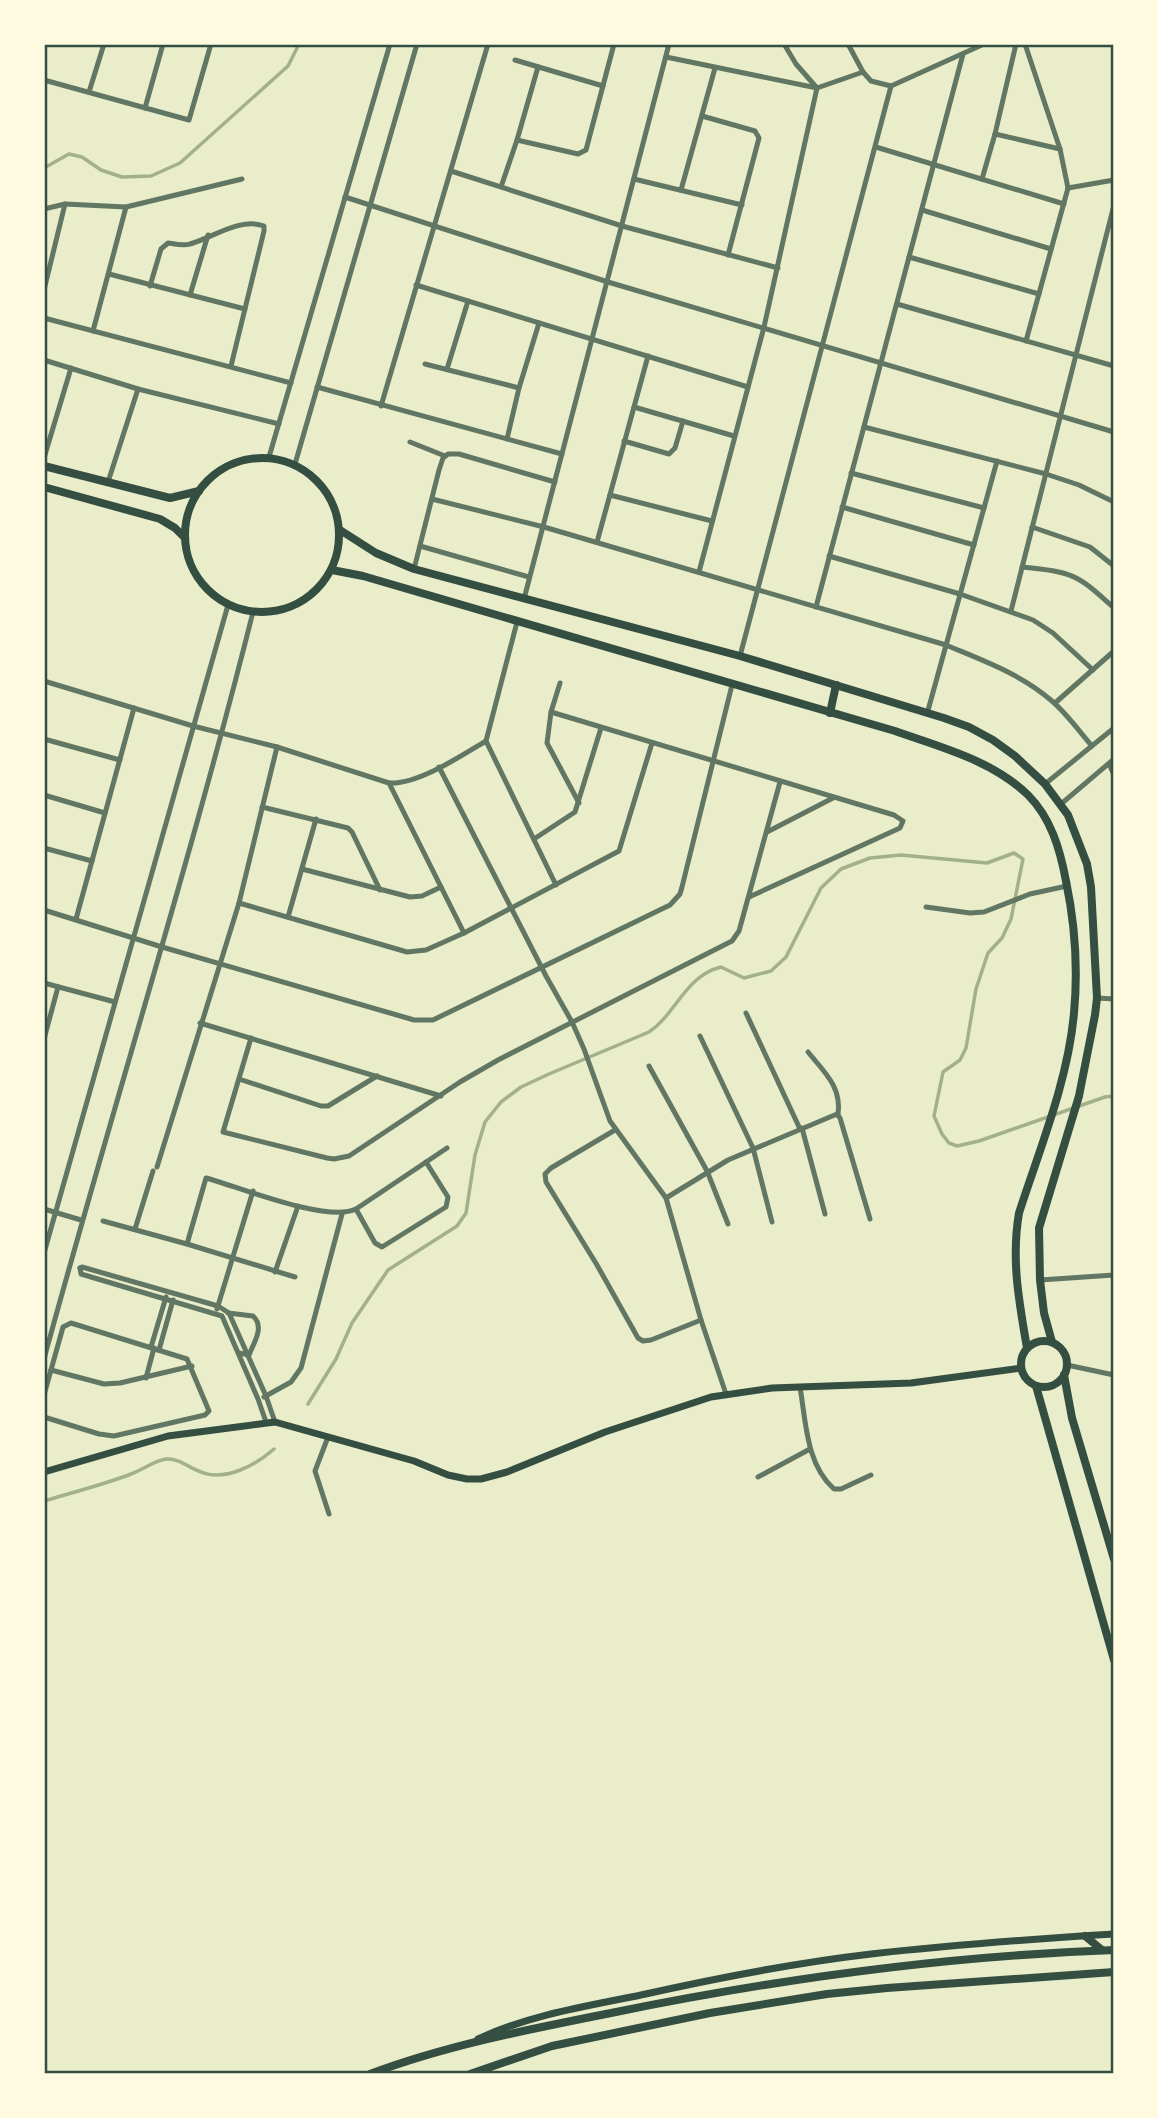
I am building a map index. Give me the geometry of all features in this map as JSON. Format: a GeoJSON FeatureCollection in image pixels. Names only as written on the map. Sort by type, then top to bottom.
{"type":"FeatureCollection","features":[{"type":"Feature","properties":{"kind":"main road"},"geometry":{"type":"LineString","coordinates":[[269,457],[295,464],[313,477],[328,494],[337,514],[340,530],[331,570],[318,589],[299,603],[277,611],[253,612],[228,605],[206,588],[191,565],[185,538],[188,515],[199,491],[210,477],[228,465],[248,458],[269,457]]}},
{"type":"Feature","properties":{"kind":"main road"},"geometry":{"type":"LineString","coordinates":[[44,466],[170,498],[199,491]]}},
{"type":"Feature","properties":{"kind":"main road"},"geometry":{"type":"LineString","coordinates":[[44,487],[160,519],[185,538]]}},
{"type":"Feature","properties":{"kind":"main road"},"geometry":{"type":"LineString","coordinates":[[340,530],[376,554],[414,569],[740,656],[969,727],[1015,755],[1045,784],[1069,815],[1087,864],[1094,921],[1097,998],[1085,1074],[1039,1228],[1040,1280],[1044,1313],[1052,1342]]}},
{"type":"Feature","properties":{"kind":"main road"},"geometry":{"type":"LineString","coordinates":[[331,570],[363,576],[895,731],[964,755],[1015,783],[1029,796],[1051,826],[1062,860],[1074,945],[1074,1014],[1067,1055],[1053,1108],[1019,1213],[1015,1237],[1017,1288],[1027,1348]]}},
{"type":"Feature","properties":{"kind":"main road"},"geometry":{"type":"LineString","coordinates":[[830,713],[836,685]]}},
{"type":"Feature","properties":{"kind":"main road"},"geometry":{"type":"LineString","coordinates":[[1064,1375],[1053,1386],[1036,1386],[1026,1379],[1021,1360],[1027,1348],[1042,1340],[1052,1342],[1066,1355],[1064,1375],[1072,1418],[1114,1559]]}},
{"type":"Feature","properties":{"kind":"main road"},"geometry":{"type":"LineString","coordinates":[[44,1472],[168,1436],[275,1422],[414,1461],[448,1475],[481,1479],[507,1472],[605,1432],[681,1405],[726,1394],[760,1389],[911,1383],[1021,1368]]}},
{"type":"Feature","properties":{"kind":"main road"},"geometry":{"type":"LineString","coordinates":[[1036,1386],[1114,1660]]}},
{"type":"Feature","properties":{"kind":"main road"},"geometry":{"type":"LineString","coordinates":[[458,2048],[501,2028],[541,2017],[706,1981],[870,1954],[1114,1934]]}},
{"type":"Feature","properties":{"kind":"main road"},"geometry":{"type":"LineString","coordinates":[[1085,1936],[1102,1950]]}},
{"type":"Feature","properties":{"kind":"main road"},"geometry":{"type":"LineString","coordinates":[[372,2074],[403,2062],[593,2016],[795,1979],[919,1964],[1114,1950]]}},
{"type":"Feature","properties":{"kind":"main road"},"geometry":{"type":"LineString","coordinates":[[470,2074],[552,2046],[710,2013],[827,1994],[1114,1972]]}},
{"type":"Feature","properties":{"kind":"main road"},"geometry":{"type":"LineString","coordinates":[[403,2062],[407,2074]]}},
{"type":"Feature","properties":{"kind":"street"},"geometry":{"type":"LineString","coordinates":[[89,92],[104,44]]}},
{"type":"Feature","properties":{"kind":"street"},"geometry":{"type":"LineString","coordinates":[[145,108],[163,44]]}},
{"type":"Feature","properties":{"kind":"street"},"geometry":{"type":"LineString","coordinates":[[44,80],[189,120],[211,44]]}},
{"type":"Feature","properties":{"kind":"street"},"geometry":{"type":"LineString","coordinates":[[269,457],[390,44]]}},
{"type":"Feature","properties":{"kind":"street"},"geometry":{"type":"LineString","coordinates":[[295,464],[417,44]]}},
{"type":"Feature","properties":{"kind":"street"},"geometry":{"type":"LineString","coordinates":[[381,406],[488,44]]}},
{"type":"Feature","properties":{"kind":"street"},"geometry":{"type":"LineString","coordinates":[[517,140],[583,153],[588,146],[614,44]]}},
{"type":"Feature","properties":{"kind":"street"},"geometry":{"type":"LineString","coordinates":[[524,599],[669,44]]}},
{"type":"Feature","properties":{"kind":"street"},"geometry":{"type":"LineString","coordinates":[[784,44],[796,64],[817,88]]}},
{"type":"Feature","properties":{"kind":"street"},"geometry":{"type":"LineString","coordinates":[[848,44],[863,72],[877,84],[891,86],[984,44]]}},
{"type":"Feature","properties":{"kind":"street"},"geometry":{"type":"LineString","coordinates":[[982,179],[1016,44]]}},
{"type":"Feature","properties":{"kind":"street"},"geometry":{"type":"LineString","coordinates":[[1024,44],[1060,149],[1068,188],[1026,341]]}},
{"type":"Feature","properties":{"kind":"street"},"geometry":{"type":"LineString","coordinates":[[816,607],[963,54]]}},
{"type":"Feature","properties":{"kind":"street"},"geometry":{"type":"LineString","coordinates":[[666,57],[817,88],[863,72]]}},
{"type":"Feature","properties":{"kind":"street"},"geometry":{"type":"LineString","coordinates":[[515,60],[603,86]]}},
{"type":"Feature","properties":{"kind":"street"},"geometry":{"type":"LineString","coordinates":[[500,187],[538,67]]}},
{"type":"Feature","properties":{"kind":"street"},"geometry":{"type":"LineString","coordinates":[[681,190],[715,68]]}},
{"type":"Feature","properties":{"kind":"street"},"geometry":{"type":"LineString","coordinates":[[740,656],[891,86]]}},
{"type":"Feature","properties":{"kind":"street"},"geometry":{"type":"LineString","coordinates":[[699,572],[764,327],[817,88]]}},
{"type":"Feature","properties":{"kind":"street"},"geometry":{"type":"LineString","coordinates":[[702,116],[751,130],[759,136],[728,255]]}},
{"type":"Feature","properties":{"kind":"street"},"geometry":{"type":"LineString","coordinates":[[995,134],[1060,149]]}},
{"type":"Feature","properties":{"kind":"street"},"geometry":{"type":"LineString","coordinates":[[876,147],[1064,204]]}},
{"type":"Feature","properties":{"kind":"street"},"geometry":{"type":"LineString","coordinates":[[451,171],[622,226],[778,268]]}},
{"type":"Feature","properties":{"kind":"street"},"geometry":{"type":"LineString","coordinates":[[44,209],[65,204],[126,207],[242,178]]}},
{"type":"Feature","properties":{"kind":"street"},"geometry":{"type":"LineString","coordinates":[[634,179],[742,205]]}},
{"type":"Feature","properties":{"kind":"street"},"geometry":{"type":"LineString","coordinates":[[1068,188],[1114,180]]}},
{"type":"Feature","properties":{"kind":"street"},"geometry":{"type":"LineString","coordinates":[[345,197],[608,282],[1114,432]]}},
{"type":"Feature","properties":{"kind":"street"},"geometry":{"type":"LineString","coordinates":[[44,290],[65,204]]}},
{"type":"Feature","properties":{"kind":"street"},"geometry":{"type":"LineString","coordinates":[[1011,611],[1114,205]]}},
{"type":"Feature","properties":{"kind":"street"},"geometry":{"type":"LineString","coordinates":[[93,331],[126,207]]}},
{"type":"Feature","properties":{"kind":"street"},"geometry":{"type":"LineString","coordinates":[[922,210],[1051,249]]}},
{"type":"Feature","properties":{"kind":"street"},"geometry":{"type":"LineString","coordinates":[[150,286],[164,247],[168,243],[188,245],[208,235],[248,224],[260,224],[265,228],[230,366]]}},
{"type":"Feature","properties":{"kind":"street"},"geometry":{"type":"LineString","coordinates":[[191,295],[208,235]]}},
{"type":"Feature","properties":{"kind":"street"},"geometry":{"type":"LineString","coordinates":[[909,257],[1039,294]]}},
{"type":"Feature","properties":{"kind":"street"},"geometry":{"type":"LineString","coordinates":[[108,274],[245,309]]}},
{"type":"Feature","properties":{"kind":"street"},"geometry":{"type":"LineString","coordinates":[[416,285],[748,387]]}},
{"type":"Feature","properties":{"kind":"street"},"geometry":{"type":"LineString","coordinates":[[447,369],[468,301]]}},
{"type":"Feature","properties":{"kind":"street"},"geometry":{"type":"LineString","coordinates":[[897,304],[1114,366]]}},
{"type":"Feature","properties":{"kind":"street"},"geometry":{"type":"LineString","coordinates":[[44,318],[291,383]]}},
{"type":"Feature","properties":{"kind":"street"},"geometry":{"type":"LineString","coordinates":[[507,439],[539,323]]}},
{"type":"Feature","properties":{"kind":"street"},"geometry":{"type":"LineString","coordinates":[[597,542],[648,356]]}},
{"type":"Feature","properties":{"kind":"street"},"geometry":{"type":"LineString","coordinates":[[44,360],[138,389],[279,424]]}},
{"type":"Feature","properties":{"kind":"street"},"geometry":{"type":"LineString","coordinates":[[425,364],[519,388]]}},
{"type":"Feature","properties":{"kind":"street"},"geometry":{"type":"LineString","coordinates":[[44,458],[71,368]]}},
{"type":"Feature","properties":{"kind":"street"},"geometry":{"type":"LineString","coordinates":[[317,387],[562,454]]}},
{"type":"Feature","properties":{"kind":"street"},"geometry":{"type":"LineString","coordinates":[[108,482],[138,389]]}},
{"type":"Feature","properties":{"kind":"street"},"geometry":{"type":"LineString","coordinates":[[634,407],[734,436]]}},
{"type":"Feature","properties":{"kind":"street"},"geometry":{"type":"LineString","coordinates":[[624,441],[670,454],[675,449],[683,421]]}},
{"type":"Feature","properties":{"kind":"street"},"geometry":{"type":"LineString","coordinates":[[864,427],[1046,474],[1079,485],[1114,502]]}},
{"type":"Feature","properties":{"kind":"street"},"geometry":{"type":"LineString","coordinates":[[410,442],[445,456]]}},
{"type":"Feature","properties":{"kind":"street"},"geometry":{"type":"LineString","coordinates":[[414,569],[445,456],[458,454],[555,482]]}},
{"type":"Feature","properties":{"kind":"street"},"geometry":{"type":"LineString","coordinates":[[927,713],[996,461]]}},
{"type":"Feature","properties":{"kind":"street"},"geometry":{"type":"LineString","coordinates":[[851,473],[984,508]]}},
{"type":"Feature","properties":{"kind":"street"},"geometry":{"type":"LineString","coordinates":[[610,495],[712,522]]}},
{"type":"Feature","properties":{"kind":"street"},"geometry":{"type":"LineString","coordinates":[[432,499],[597,542],[947,645],[1017,676],[1055,703],[1092,746]]}},
{"type":"Feature","properties":{"kind":"street"},"geometry":{"type":"LineString","coordinates":[[842,507],[974,545]]}},
{"type":"Feature","properties":{"kind":"street"},"geometry":{"type":"LineString","coordinates":[[1032,527],[1090,547],[1114,566]]}},
{"type":"Feature","properties":{"kind":"street"},"geometry":{"type":"LineString","coordinates":[[420,546],[529,578]]}},
{"type":"Feature","properties":{"kind":"street"},"geometry":{"type":"LineString","coordinates":[[829,556],[1011,611],[1043,626],[1093,670]]}},
{"type":"Feature","properties":{"kind":"street"},"geometry":{"type":"LineString","coordinates":[[1022,567],[1072,574],[1114,608]]}},
{"type":"Feature","properties":{"kind":"street"},"geometry":{"type":"LineString","coordinates":[[44,1253],[228,605]]}},
{"type":"Feature","properties":{"kind":"street"},"geometry":{"type":"LineString","coordinates":[[44,1359],[81,1220],[222,734],[253,612]]}},
{"type":"Feature","properties":{"kind":"street"},"geometry":{"type":"LineString","coordinates":[[517,622],[486,741],[556,885]]}},
{"type":"Feature","properties":{"kind":"street"},"geometry":{"type":"LineString","coordinates":[[1055,703],[1114,651]]}},
{"type":"Feature","properties":{"kind":"street"},"geometry":{"type":"LineString","coordinates":[[44,681],[193,726],[277,747],[389,783],[408,782],[486,741]]}},
{"type":"Feature","properties":{"kind":"street"},"geometry":{"type":"LineString","coordinates":[[559,683],[551,712],[547,743],[579,803]]}},
{"type":"Feature","properties":{"kind":"street"},"geometry":{"type":"LineString","coordinates":[[44,910],[220,964],[424,1021],[442,1016],[670,905],[676,899],[682,887],[732,685]]}},
{"type":"Feature","properties":{"kind":"street"},"geometry":{"type":"LineString","coordinates":[[76,919],[134,708]]}},
{"type":"Feature","properties":{"kind":"street"},"geometry":{"type":"LineString","coordinates":[[551,712],[894,815],[902,820],[900,828],[748,898]]}},
{"type":"Feature","properties":{"kind":"street"},"geometry":{"type":"LineString","coordinates":[[534,839],[572,814],[579,803],[601,728]]}},
{"type":"Feature","properties":{"kind":"street"},"geometry":{"type":"LineString","coordinates":[[1045,784],[1114,728]]}},
{"type":"Feature","properties":{"kind":"street"},"geometry":{"type":"LineString","coordinates":[[44,739],[120,760]]}},
{"type":"Feature","properties":{"kind":"street"},"geometry":{"type":"LineString","coordinates":[[239,903],[407,952],[426,950],[511,909],[618,851],[652,743]]}},
{"type":"Feature","properties":{"kind":"street"},"geometry":{"type":"LineString","coordinates":[[135,1228],[239,903],[277,747]]}},
{"type":"Feature","properties":{"kind":"street"},"geometry":{"type":"LineString","coordinates":[[1112,761],[1114,775]]}},
{"type":"Feature","properties":{"kind":"street"},"geometry":{"type":"LineString","coordinates":[[1061,804],[1112,761]]}},
{"type":"Feature","properties":{"kind":"street"},"geometry":{"type":"LineString","coordinates":[[439,767],[572,1022],[601,1102],[615,1130],[666,1199],[701,1320],[726,1394]]}},
{"type":"Feature","properties":{"kind":"street"},"geometry":{"type":"LineString","coordinates":[[251,1038],[223,1132],[327,1158],[342,1158],[488,1065],[725,947],[739,930],[780,782]]}},
{"type":"Feature","properties":{"kind":"street"},"geometry":{"type":"LineString","coordinates":[[389,783],[464,933]]}},
{"type":"Feature","properties":{"kind":"street"},"geometry":{"type":"LineString","coordinates":[[44,795],[105,813]]}},
{"type":"Feature","properties":{"kind":"street"},"geometry":{"type":"LineString","coordinates":[[767,832],[834,798]]}},
{"type":"Feature","properties":{"kind":"street"},"geometry":{"type":"LineString","coordinates":[[262,807],[343,826],[352,832],[380,890]]}},
{"type":"Feature","properties":{"kind":"street"},"geometry":{"type":"LineString","coordinates":[[288,917],[316,819]]}},
{"type":"Feature","properties":{"kind":"street"},"geometry":{"type":"LineString","coordinates":[[44,848],[92,861]]}},
{"type":"Feature","properties":{"kind":"street"},"geometry":{"type":"LineString","coordinates":[[302,869],[410,897],[422,896],[441,887]]}},
{"type":"Feature","properties":{"kind":"street"},"geometry":{"type":"LineString","coordinates":[[926,907],[970,913],[993,910],[1017,900],[1067,886]]}},
{"type":"Feature","properties":{"kind":"street"},"geometry":{"type":"LineString","coordinates":[[44,983],[115,1002]]}},
{"type":"Feature","properties":{"kind":"street"},"geometry":{"type":"LineString","coordinates":[[44,1039],[58,987]]}},
{"type":"Feature","properties":{"kind":"street"},"geometry":{"type":"LineString","coordinates":[[1097,998],[1114,999]]}},
{"type":"Feature","properties":{"kind":"street"},"geometry":{"type":"LineString","coordinates":[[746,1013],[801,1128],[825,1214]]}},
{"type":"Feature","properties":{"kind":"street"},"geometry":{"type":"LineString","coordinates":[[200,1023],[441,1096]]}},
{"type":"Feature","properties":{"kind":"street"},"geometry":{"type":"LineString","coordinates":[[699,1036],[753,1148],[772,1222]]}},
{"type":"Feature","properties":{"kind":"street"},"geometry":{"type":"LineString","coordinates":[[808,1052],[837,1088],[840,1101],[838,1115],[870,1219]]}},
{"type":"Feature","properties":{"kind":"street"},"geometry":{"type":"LineString","coordinates":[[649,1066],[707,1171],[728,1224]]}},
{"type":"Feature","properties":{"kind":"street"},"geometry":{"type":"LineString","coordinates":[[239,1079],[328,1106],[377,1076]]}},
{"type":"Feature","properties":{"kind":"street"},"geometry":{"type":"LineString","coordinates":[[666,1199],[707,1171],[753,1148],[838,1115]]}},
{"type":"Feature","properties":{"kind":"street"},"geometry":{"type":"LineString","coordinates":[[615,1130],[551,1168],[545,1174],[546,1182],[638,1338],[643,1341],[651,1340],[701,1320]]}},
{"type":"Feature","properties":{"kind":"street"},"geometry":{"type":"LineString","coordinates":[[187,1244],[206,1178],[298,1206],[342,1214],[356,1209],[447,1148]]}},
{"type":"Feature","properties":{"kind":"street"},"geometry":{"type":"LineString","coordinates":[[356,1209],[375,1242],[382,1247],[446,1207],[449,1202],[445,1190],[426,1162]]}},
{"type":"Feature","properties":{"kind":"street"},"geometry":{"type":"LineString","coordinates":[[215,1314],[253,1191]]}},
{"type":"Feature","properties":{"kind":"street"},"geometry":{"type":"LineString","coordinates":[[275,1272],[298,1206]]}},
{"type":"Feature","properties":{"kind":"street"},"geometry":{"type":"LineString","coordinates":[[44,1209],[81,1220]]}},
{"type":"Feature","properties":{"kind":"street"},"geometry":{"type":"LineString","coordinates":[[258,1399],[291,1382],[301,1368],[342,1214]]}},
{"type":"Feature","properties":{"kind":"street"},"geometry":{"type":"LineString","coordinates":[[103,1221],[135,1228],[295,1277]]}},
{"type":"Feature","properties":{"kind":"street"},"geometry":{"type":"LineString","coordinates":[[166,1295],[116,1277],[79,1268],[79,1273],[114,1284],[174,1297],[218,1306],[229,1313],[249,1315],[257,1320],[259,1331],[249,1355]]}},
{"type":"Feature","properties":{"kind":"street"},"geometry":{"type":"LineString","coordinates":[[90,1277],[92,1270]]}},
{"type":"Feature","properties":{"kind":"street"},"geometry":{"type":"LineString","coordinates":[[1040,1280],[1114,1275]]}},
{"type":"Feature","properties":{"kind":"street"},"geometry":{"type":"LineString","coordinates":[[114,1284],[116,1277]]}},
{"type":"Feature","properties":{"kind":"street"},"geometry":{"type":"LineString","coordinates":[[155,1348],[166,1295]]}},
{"type":"Feature","properties":{"kind":"street"},"geometry":{"type":"LineString","coordinates":[[174,1297],[223,1317],[266,1422]]}},
{"type":"Feature","properties":{"kind":"street"},"geometry":{"type":"LineString","coordinates":[[146,1378],[174,1297]]}},
{"type":"Feature","properties":{"kind":"street"},"geometry":{"type":"LineString","coordinates":[[229,1313],[275,1422]]}},
{"type":"Feature","properties":{"kind":"street"},"geometry":{"type":"LineString","coordinates":[[223,1317],[229,1313]]}},
{"type":"Feature","properties":{"kind":"street"},"geometry":{"type":"LineString","coordinates":[[44,1395],[64,1327],[68,1323],[183,1356],[192,1366],[209,1411],[205,1415],[114,1436],[44,1417]]}},
{"type":"Feature","properties":{"kind":"street"},"geometry":{"type":"LineString","coordinates":[[239,1353],[249,1355]]}},
{"type":"Feature","properties":{"kind":"street"},"geometry":{"type":"LineString","coordinates":[[1067,1365],[1114,1375]]}},
{"type":"Feature","properties":{"kind":"street"},"geometry":{"type":"LineString","coordinates":[[51,1370],[104,1384],[146,1378],[192,1366]]}},
{"type":"Feature","properties":{"kind":"street"},"geometry":{"type":"LineString","coordinates":[[800,1387],[810,1449],[816,1464],[834,1489],[841,1489],[870,1475]]}},
{"type":"Feature","properties":{"kind":"street"},"geometry":{"type":"LineString","coordinates":[[328,1437],[315,1471],[329,1514]]}},
{"type":"Feature","properties":{"kind":"street"},"geometry":{"type":"LineString","coordinates":[[758,1477],[810,1449]]}},
{"type":"Feature","properties":{"kind":"waterway"},"geometry":{"type":"LineString","coordinates":[[44,168],[69,154],[82,157],[101,170],[122,177],[151,176],[180,163],[288,66],[299,44]]}},
{"type":"Feature","properties":{"kind":"waterway"},"geometry":{"type":"LineString","coordinates":[[308,1404],[336,1359],[352,1323],[388,1270],[457,1226],[466,1213],[475,1155],[485,1122],[501,1102],[521,1087],[649,1032],[698,978],[709,972],[721,967],[744,978],[771,971],[786,957],[821,888],[841,869],[870,858],[901,855],[987,863],[1014,853],[1023,859],[1011,919],[1002,938],[988,953],[976,989],[966,1048],[960,1060],[943,1072],[934,1116],[949,1143],[957,1146],[979,1141],[1114,1096]]}},
{"type":"Feature","properties":{"kind":"waterway"},"geometry":{"type":"LineString","coordinates":[[44,1501],[120,1478],[161,1460],[175,1460],[201,1472],[220,1475],[249,1466],[274,1449]]}}]}
